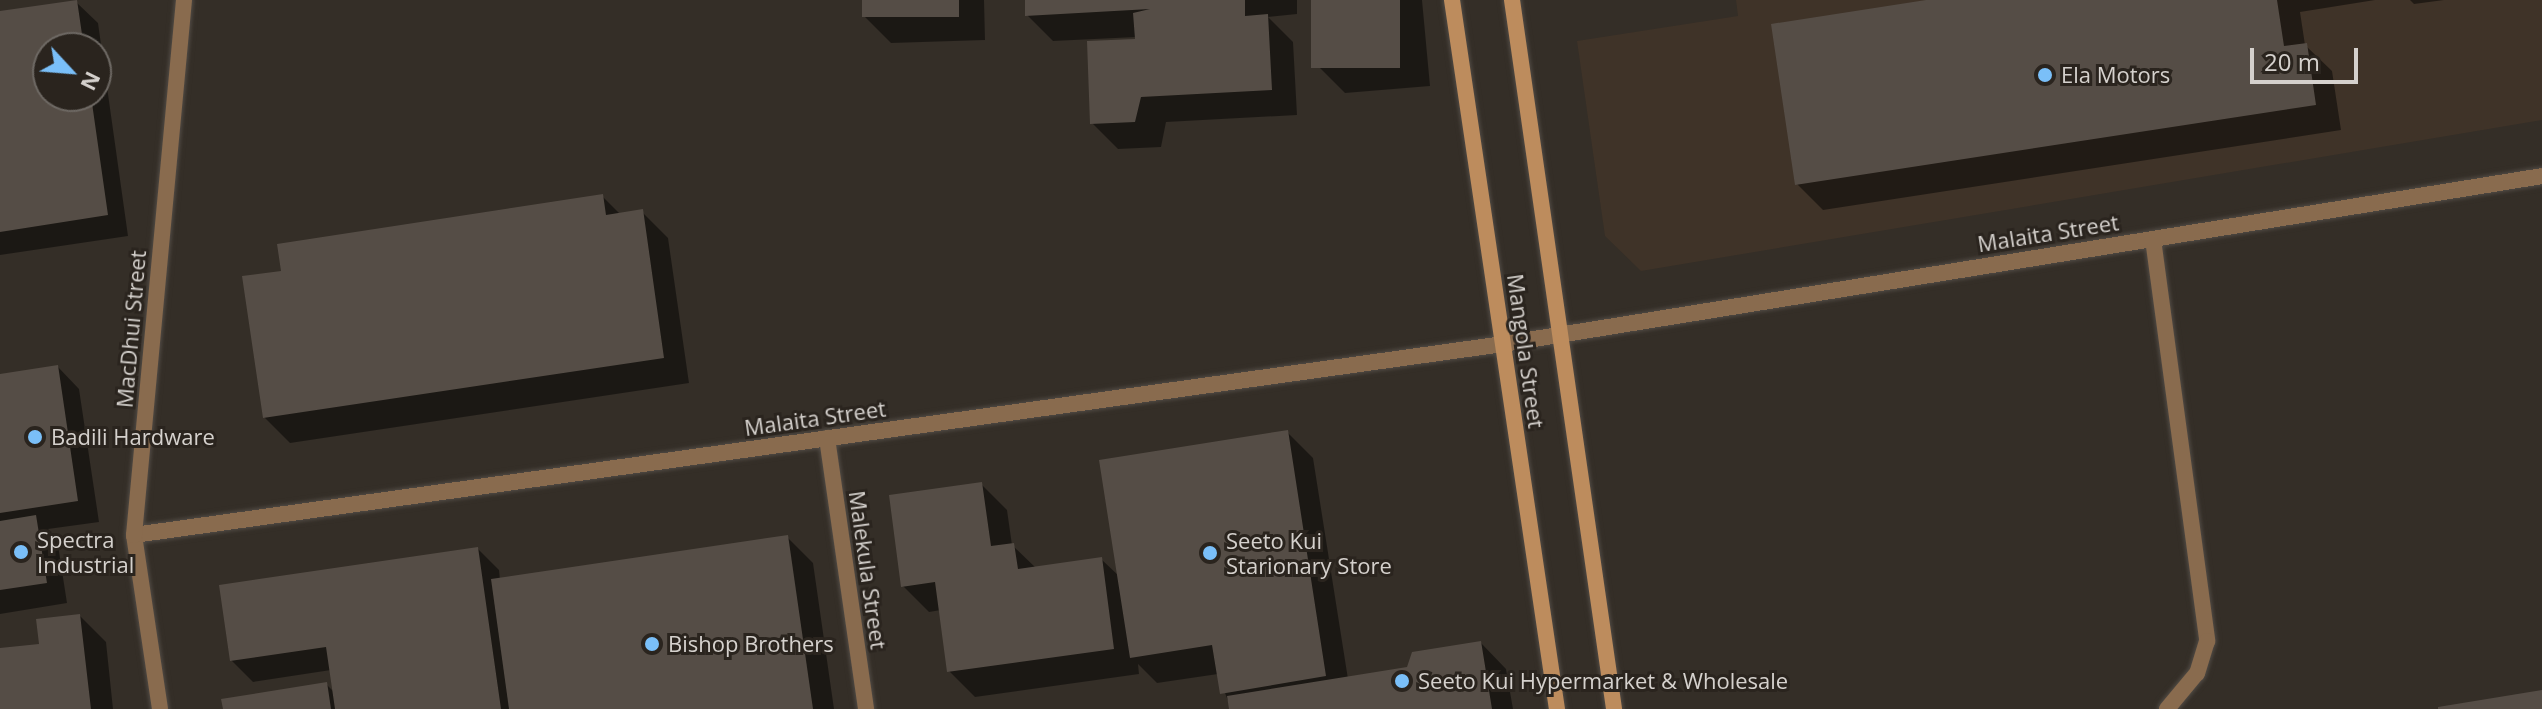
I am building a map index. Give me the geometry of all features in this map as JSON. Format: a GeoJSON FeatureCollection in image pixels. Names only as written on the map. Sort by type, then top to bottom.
{"type":"FeatureCollection","features":[{"type":"Feature","properties":{"kind":"main road","name":"Mangola Street"},"geometry":{"type":"LineString","coordinates":[[1452,0],[1557,709]]}},
{"type":"Feature","properties":{"kind":"main road","name":"Mangola Street"},"geometry":{"type":"LineString","coordinates":[[1512,0],[1614,709]]}},
{"type":"Feature","properties":{"kind":"street","name":"MacDhui Street"},"geometry":{"type":"LineString","coordinates":[[160,709],[134,535],[184,0]]}},
{"type":"Feature","properties":{"kind":"street","name":"Malaita Street"},"geometry":{"type":"LineString","coordinates":[[134,535],[1503,344],[2542,176]]}},
{"type":"Feature","properties":{"kind":"street"},"geometry":{"type":"LineString","coordinates":[[2153,239],[2207,641],[2197,673],[2167,709]]}},
{"type":"Feature","properties":{"kind":"street","name":"Malekula Street"},"geometry":{"type":"LineString","coordinates":[[827,438],[866,709]]}},
{"type":"Feature","properties":{"kind":"shaded area","name":"Ela Motors"},"geometry":{"type":"Polygon","coordinates":[[[1736,0],[2542,0],[2542,120],[1641,271],[1605,236],[1577,41],[1738,16],[1736,0]]]}},
{"type":"Feature","properties":{"kind":"building"},"geometry":{"type":"Polygon","coordinates":[[[77,0],[82,32],[32,32],[32,112],[93,112],[108,215],[0,232],[0,11],[77,0]]]}},
{"type":"Feature","properties":{"kind":"building"},"geometry":{"type":"Polygon","coordinates":[[[862,0],[959,0],[959,17],[862,17],[862,0]]]}},
{"type":"Feature","properties":{"kind":"building"},"geometry":{"type":"Polygon","coordinates":[[[1025,0],[1245,0],[1245,16],[1268,14],[1272,90],[1141,97],[1135,122],[1090,124],[1087,41],[1135,39],[1133,13],[1150,9],[1025,16],[1025,0]]]}},
{"type":"Feature","properties":{"kind":"building"},"geometry":{"type":"Polygon","coordinates":[[[1311,0],[1400,0],[1400,68],[1311,68],[1311,0]]]}},
{"type":"Feature","properties":{"kind":"building","name":"Ela Motors"},"geometry":{"type":"Polygon","coordinates":[[[1926,0],[2277,0],[2284,46],[2307,43],[2316,105],[1795,185],[1771,24],[1926,0]]]}},
{"type":"Feature","properties":{"kind":"building"},"geometry":{"type":"Polygon","coordinates":[[[603,194],[606,215],[643,209],[664,358],[263,418],[242,276],[281,271],[277,244],[603,194]]]}},
{"type":"Feature","properties":{"kind":"building","name":"Badili Hardware"},"geometry":{"type":"Polygon","coordinates":[[[58,365],[78,501],[0,513],[0,374],[58,365]]]}},
{"type":"Feature","properties":{"kind":"building","name":"Seeto Kui Starionary Store"},"geometry":{"type":"Polygon","coordinates":[[[1288,430],[1326,676],[1220,694],[1212,645],[1130,658],[1099,460],[1288,430]]]}},
{"type":"Feature","properties":{"kind":"building"},"geometry":{"type":"Polygon","coordinates":[[[982,482],[991,546],[1014,543],[1018,569],[1102,557],[1114,649],[947,672],[935,582],[901,587],[889,495],[982,482]]]}},
{"type":"Feature","properties":{"kind":"building","name":"Spectra Industrial"},"geometry":{"type":"Polygon","coordinates":[[[36,515],[47,583],[0,590],[0,521],[36,515]]]}},
{"type":"Feature","properties":{"kind":"building","name":"Bishop Brothers"},"geometry":{"type":"Polygon","coordinates":[[[788,535],[813,709],[509,709],[491,579],[788,535]]]}},
{"type":"Feature","properties":{"kind":"building"},"geometry":{"type":"Polygon","coordinates":[[[478,547],[501,709],[335,709],[326,647],[230,661],[219,585],[478,547]]]}},
{"type":"Feature","properties":{"kind":"building"},"geometry":{"type":"Polygon","coordinates":[[[80,614],[91,709],[0,709],[0,648],[39,644],[36,619],[80,614]]]}},
{"type":"Feature","properties":{"kind":"building","name":"Seeto Kui Hypermarket & Wholesale"},"geometry":{"type":"Polygon","coordinates":[[[1481,641],[1492,709],[1229,709],[1227,696],[1407,667],[1412,652],[1481,641]]]}},
{"type":"Feature","properties":{"kind":"building"},"geometry":{"type":"Polygon","coordinates":[[[327,682],[331,709],[223,709],[221,699],[327,682]]]}},
{"type":"Feature","properties":{"kind":"building"},"geometry":{"type":"Polygon","coordinates":[[[2542,690],[2542,709],[2438,709],[2438,707],[2542,690]]]}},
{"type":"Feature","properties":{"kind":"place","name":"Ela Motors"},"geometry":{"type":"Point","coordinates":[2045,75]}},
{"type":"Feature","properties":{"kind":"place","name":"Badili Hardware"},"geometry":{"type":"Point","coordinates":[35,437]}},
{"type":"Feature","properties":{"kind":"place","name":"Spectra Industrial"},"geometry":{"type":"Point","coordinates":[21,552]}},
{"type":"Feature","properties":{"kind":"place","name":"Seeto Kui Starionary Store"},"geometry":{"type":"Point","coordinates":[1210,553]}},
{"type":"Feature","properties":{"kind":"place","name":"Bishop Brothers"},"geometry":{"type":"Point","coordinates":[652,644]}},
{"type":"Feature","properties":{"kind":"place","name":"Seeto Kui Hypermarket & Wholesale"},"geometry":{"type":"Point","coordinates":[1402,681]}}]}
